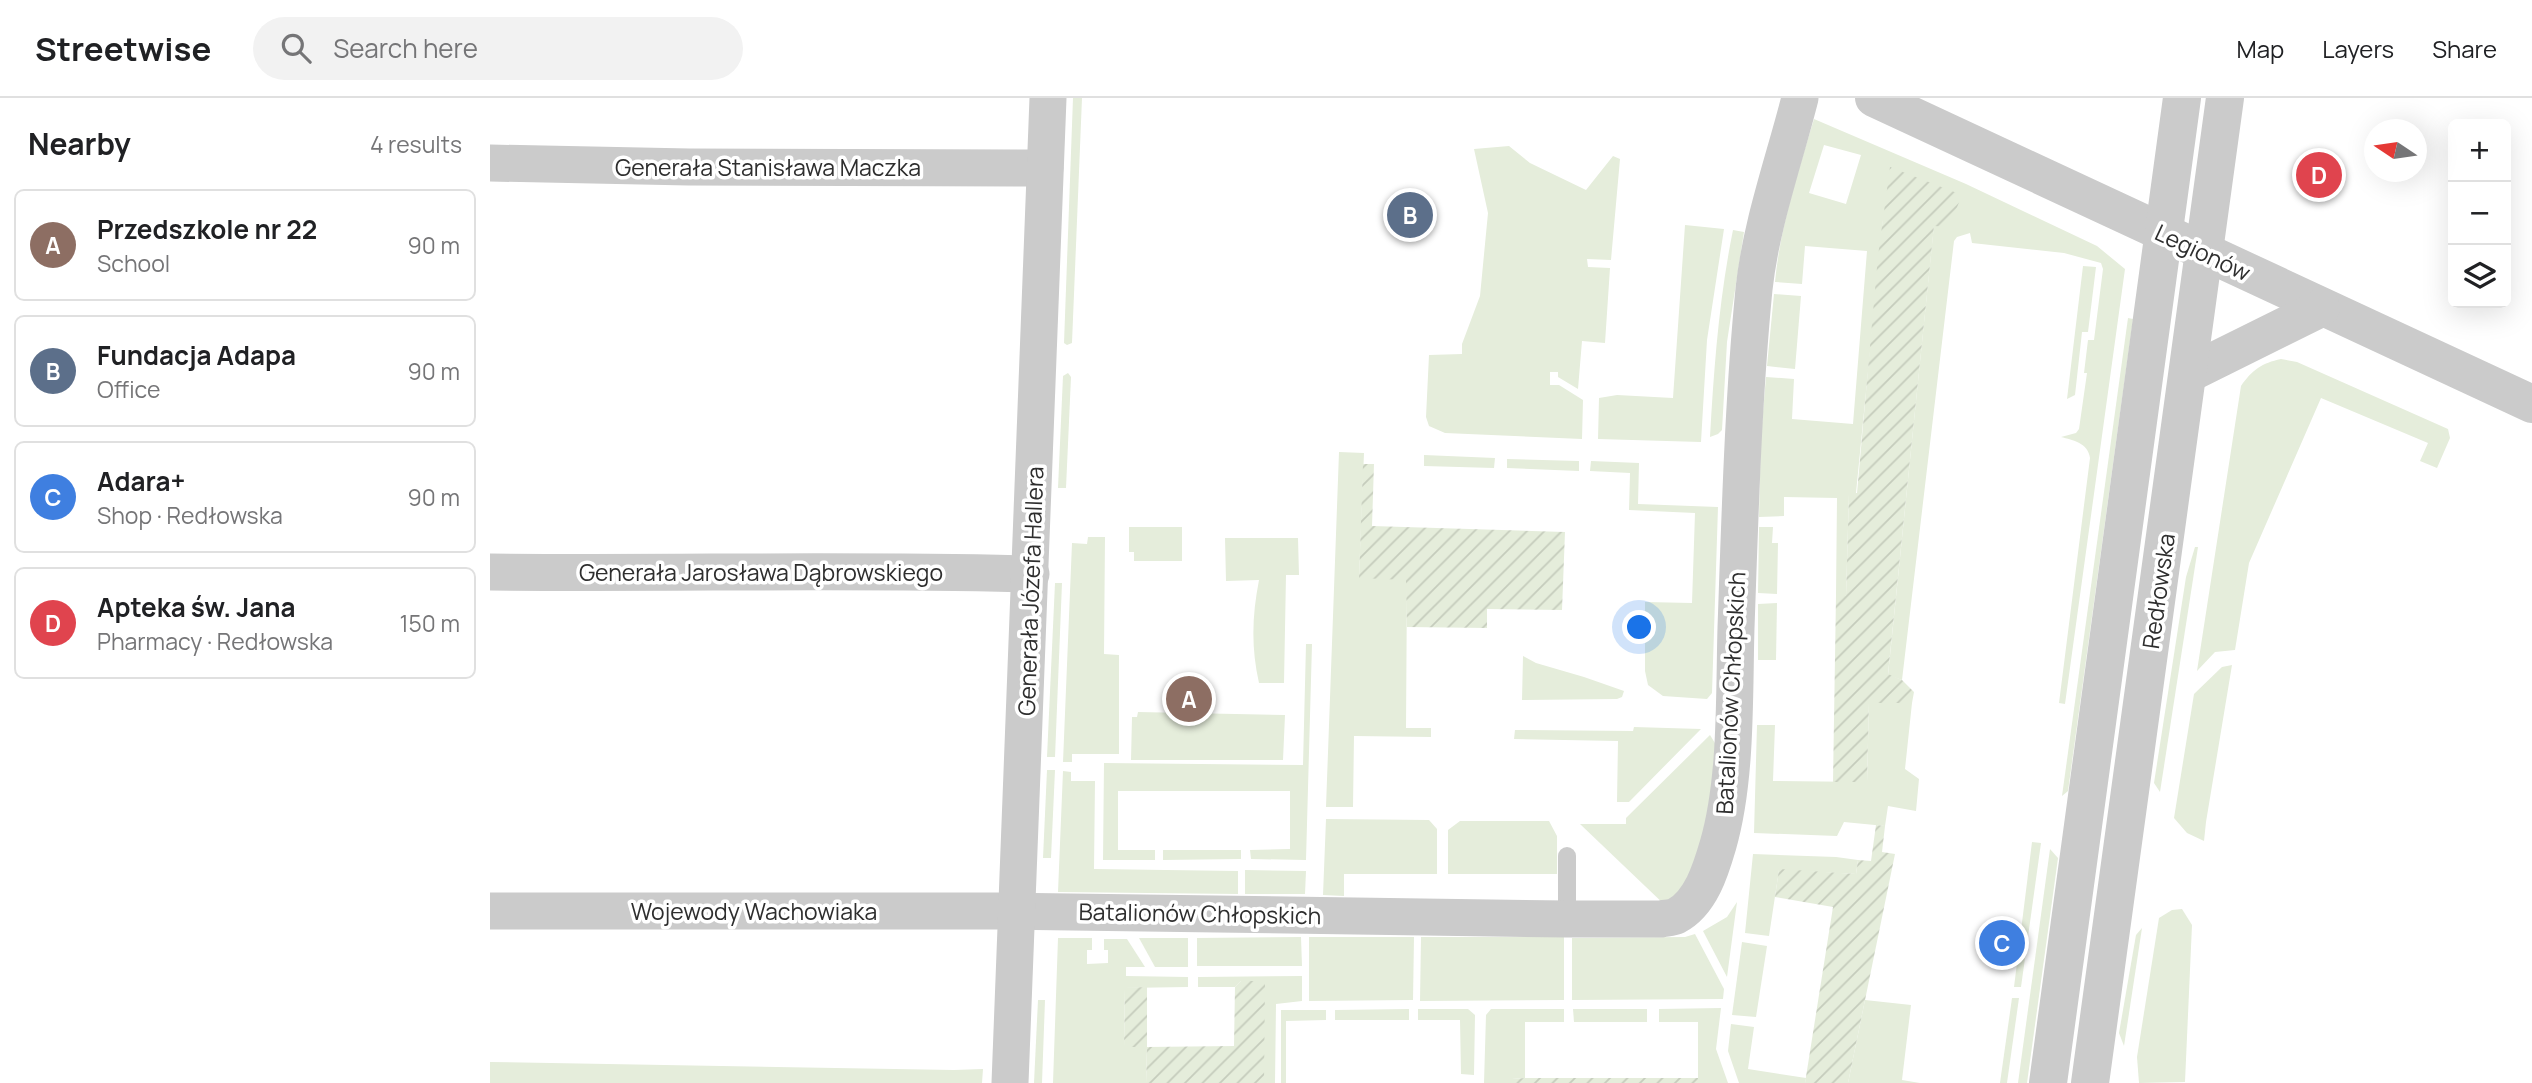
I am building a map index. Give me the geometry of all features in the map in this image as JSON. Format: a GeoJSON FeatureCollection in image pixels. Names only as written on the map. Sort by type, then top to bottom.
{"type":"FeatureCollection","features":[{"type":"Feature","properties":{"kind":"street","name":"Generała Józefa Hallera"},"geometry":{"type":"LineString","coordinates":[[1010,1083],[1048,98]]}},
{"type":"Feature","properties":{"kind":"street","name":"Batalionów Chłopskich"},"geometry":{"type":"LineString","coordinates":[[1018,911],[1661,919],[1676,916],[1695,900],[1707,877],[1718,843],[1728,796],[1734,717],[1742,430],[1755,285],[1772,197],[1800,98]]}},
{"type":"Feature","properties":{"kind":"street","name":"Legionów"},"geometry":{"type":"LineString","coordinates":[[1874,98],[2532,404]]}},
{"type":"Feature","properties":{"kind":"street","name":"Redłowska"},"geometry":{"type":"LineString","coordinates":[[2048,1083],[2182,98]]}},
{"type":"Feature","properties":{"kind":"street","name":"Redłowska"},"geometry":{"type":"LineString","coordinates":[[2090,1083],[2225,98]]}},
{"type":"Feature","properties":{"kind":"street","name":"Generała Stanisława Maczka"},"geometry":{"type":"LineString","coordinates":[[490,163],[690,167],[1045,168]]}},
{"type":"Feature","properties":{"kind":"street"},"geometry":{"type":"LineString","coordinates":[[2188,374],[2321,307]]}},
{"type":"Feature","properties":{"kind":"street","name":"Generała Jarosława Dąbrowskiego"},"geometry":{"type":"LineString","coordinates":[[490,572],[659,574],[916,571],[1031,574]]}},
{"type":"Feature","properties":{"kind":"street","name":"Wojewody Wachowiaka"},"geometry":{"type":"LineString","coordinates":[[490,911],[1018,911]]}},
{"type":"Feature","properties":{"kind":"lane"},"geometry":{"type":"LineString","coordinates":[[1567,856],[1567,919]]}},
{"type":"Feature","properties":{"kind":"green space"},"geometry":{"type":"Polygon","coordinates":[[[1073,98],[1082,98],[1072,343],[1067,345],[1064,343],[1073,98]]]}},
{"type":"Feature","properties":{"kind":"green space"},"geometry":{"type":"Polygon","coordinates":[[[1814,119],[1966,184],[2097,246],[2125,269],[2065,704],[2059,703],[2090,458],[2083,446],[2061,437],[2076,433],[2079,429],[2087,373],[2084,373],[2088,340],[2094,340],[2103,269],[2101,263],[2064,253],[1972,243],[1970,233],[1957,237],[1954,241],[1902,680],[1888,675],[1934,225],[1949,226],[1883,220],[1856,493],[1849,494],[1846,596],[1836,596],[1837,498],[1784,497],[1784,516],[1759,517],[1766,377],[1794,379],[1792,419],[1853,424],[1867,251],[1805,246],[1802,284],[1775,282],[1785,220],[1814,119]],[[1824,145],[1809,193],[1846,204],[1861,155],[1824,145]]]}},
{"type":"Feature","properties":{"kind":"green space"},"geometry":{"type":"Polygon","coordinates":[[[1509,146],[1530,163],[1586,190],[1613,156],[1620,159],[1611,260],[1587,259],[1588,267],[1610,268],[1605,343],[1582,341],[1578,389],[1558,377],[1558,372],[1550,372],[1550,385],[1559,385],[1583,400],[1582,439],[1445,433],[1429,426],[1426,417],[1429,355],[1462,354],[1462,344],[1480,296],[1488,213],[1474,149],[1509,146]]]}},
{"type":"Feature","properties":{"kind":"green space"},"geometry":{"type":"Polygon","coordinates":[[[1890,167],[1962,195],[1949,227],[1934,226],[1888,674],[1902,680],[1914,692],[1912,703],[1869,703],[1867,782],[1833,782],[1836,596],[1846,596],[1849,493],[1857,493],[1878,256],[1890,167]]]}},
{"type":"Feature","properties":{"kind":"green space"},"geometry":{"type":"Polygon","coordinates":[[[1685,225],[1724,229],[1707,340],[1701,442],[1598,439],[1599,398],[1617,395],[1673,398],[1685,225]]]}},
{"type":"Feature","properties":{"kind":"green space"},"geometry":{"type":"Polygon","coordinates":[[[1733,230],[1744,232],[1727,342],[1722,430],[1710,437],[1718,333],[1733,230]]]}},
{"type":"Feature","properties":{"kind":"green space"},"geometry":{"type":"Polygon","coordinates":[[[2083,266],[2096,267],[2088,332],[2082,332],[2075,395],[2067,399],[2083,266]]]}},
{"type":"Feature","properties":{"kind":"green space"},"geometry":{"type":"Polygon","coordinates":[[[1774,294],[1801,296],[1795,369],[1767,366],[1774,294]]]}},
{"type":"Feature","properties":{"kind":"green space"},"geometry":{"type":"Polygon","coordinates":[[[2128,318],[2133,319],[2068,791],[2062,796],[2128,318]]]}},
{"type":"Feature","properties":{"kind":"green space"},"geometry":{"type":"Polygon","coordinates":[[[2281,359],[2297,362],[2448,429],[2450,438],[2437,468],[2420,461],[2428,443],[2321,398],[2249,563],[2235,650],[2215,652],[2197,671],[2241,386],[2258,368],[2281,359]]]}},
{"type":"Feature","properties":{"kind":"green space"},"geometry":{"type":"Polygon","coordinates":[[[1068,373],[1071,377],[1066,488],[1058,488],[1063,376],[1068,373]]]}},
{"type":"Feature","properties":{"kind":"green space"},"geometry":{"type":"Polygon","coordinates":[[[1339,452],[1364,453],[1359,577],[1407,579],[1406,728],[1431,728],[1431,737],[1354,736],[1353,807],[1326,807],[1339,452]]]}},
{"type":"Feature","properties":{"kind":"green space"},"geometry":{"type":"Polygon","coordinates":[[[1424,455],[1495,458],[1494,468],[1424,466],[1424,455]]]}},
{"type":"Feature","properties":{"kind":"green space"},"geometry":{"type":"Polygon","coordinates":[[[1507,459],[1579,461],[1579,471],[1507,468],[1507,459]]]}},
{"type":"Feature","properties":{"kind":"green space"},"geometry":{"type":"Polygon","coordinates":[[[1591,461],[1639,463],[1638,504],[1718,507],[1712,693],[1707,699],[1663,696],[1648,685],[1645,671],[1645,602],[1692,603],[1695,513],[1629,510],[1630,473],[1590,471],[1591,461]]]}},
{"type":"Feature","properties":{"kind":"green space"},"geometry":{"type":"Polygon","coordinates":[[[1363,464],[1374,464],[1372,526],[1565,532],[1562,610],[1487,609],[1487,628],[1407,627],[1406,580],[1359,578],[1363,464]]]}},
{"type":"Feature","properties":{"kind":"green space"},"geometry":{"type":"Polygon","coordinates":[[[1129,527],[1182,527],[1182,561],[1134,561],[1134,552],[1129,552],[1129,527]]]}},
{"type":"Feature","properties":{"kind":"green space"},"geometry":{"type":"Polygon","coordinates":[[[1759,527],[1773,527],[1772,543],[1778,543],[1777,594],[1758,593],[1759,527]]]}},
{"type":"Feature","properties":{"kind":"green space"},"geometry":{"type":"Polygon","coordinates":[[[1088,537],[1105,537],[1104,654],[1119,655],[1119,754],[1072,754],[1072,762],[1063,762],[1072,543],[1087,544],[1088,537]]]}},
{"type":"Feature","properties":{"kind":"green space"},"geometry":{"type":"Polygon","coordinates":[[[1225,538],[1298,538],[1299,575],[1286,575],[1284,683],[1259,683],[1253,632],[1259,580],[1226,581],[1225,538]]]}},
{"type":"Feature","properties":{"kind":"green space"},"geometry":{"type":"Polygon","coordinates":[[[2195,547],[2198,547],[2160,792],[2154,783],[2186,577],[2195,547]]]}},
{"type":"Feature","properties":{"kind":"green space"},"geometry":{"type":"Polygon","coordinates":[[[1055,583],[1062,583],[1055,757],[1047,757],[1055,583]]]}},
{"type":"Feature","properties":{"kind":"green space"},"geometry":{"type":"Polygon","coordinates":[[[1777,603],[1776,660],[1758,660],[1758,604],[1777,603]]]}},
{"type":"Feature","properties":{"kind":"green space"},"geometry":{"type":"Polygon","coordinates":[[[1306,644],[1312,644],[1306,860],[1251,859],[1250,850],[1290,849],[1290,791],[1118,791],[1118,850],[1155,850],[1155,860],[1103,860],[1104,763],[1303,765],[1306,644]]]}},
{"type":"Feature","properties":{"kind":"green space"},"geometry":{"type":"Polygon","coordinates":[[[1523,656],[1536,663],[1624,691],[1622,697],[1522,700],[1523,656]]]}},
{"type":"Feature","properties":{"kind":"green space"},"geometry":{"type":"Polygon","coordinates":[[[2232,665],[2204,841],[2187,833],[2174,818],[2194,694],[2222,667],[2232,665]]]}},
{"type":"Feature","properties":{"kind":"green space"},"geometry":{"type":"Polygon","coordinates":[[[1869,702],[1912,703],[1905,769],[1919,779],[1916,811],[1888,806],[1885,826],[1844,822],[1837,836],[1754,833],[1757,725],[1775,725],[1773,781],[1867,782],[1869,702]]]}},
{"type":"Feature","properties":{"kind":"green space"},"geometry":{"type":"Polygon","coordinates":[[[1138,712],[1285,715],[1283,760],[1131,760],[1132,717],[1137,717],[1138,712]]]}},
{"type":"Feature","properties":{"kind":"green space"},"geometry":{"type":"Polygon","coordinates":[[[1634,727],[1701,729],[1629,802],[1617,802],[1618,741],[1514,739],[1515,730],[1633,731],[1634,727]]]}},
{"type":"Feature","properties":{"kind":"green space"},"geometry":{"type":"Polygon","coordinates":[[[1710,735],[1720,756],[1694,873],[1667,907],[1580,824],[1626,824],[1626,818],[1710,735]]]}},
{"type":"Feature","properties":{"kind":"green space"},"geometry":{"type":"Polygon","coordinates":[[[1047,770],[1055,770],[1051,858],[1043,858],[1047,770]]]}},
{"type":"Feature","properties":{"kind":"green space"},"geometry":{"type":"Polygon","coordinates":[[[1063,771],[1071,772],[1071,781],[1095,781],[1094,869],[1238,871],[1238,894],[1058,892],[1063,771]]]}},
{"type":"Feature","properties":{"kind":"green space"},"geometry":{"type":"Polygon","coordinates":[[[1326,819],[1429,820],[1437,829],[1437,874],[1344,874],[1344,896],[1323,895],[1326,819]]]}},
{"type":"Feature","properties":{"kind":"green space"},"geometry":{"type":"Polygon","coordinates":[[[1460,821],[1549,821],[1557,836],[1557,874],[1448,874],[1448,830],[1460,821]]]}},
{"type":"Feature","properties":{"kind":"green space"},"geometry":{"type":"Polygon","coordinates":[[[1876,825],[1885,826],[1882,852],[1895,854],[1848,1083],[1805,1083],[1833,907],[1775,897],[1779,869],[1856,874],[1858,860],[1871,861],[1876,825]]]}},
{"type":"Feature","properties":{"kind":"green space"},"geometry":{"type":"Polygon","coordinates":[[[2032,842],[2041,843],[2021,987],[2014,987],[2032,842]]]}},
{"type":"Feature","properties":{"kind":"green space"},"geometry":{"type":"Polygon","coordinates":[[[2050,849],[2058,858],[2027,1083],[2018,1083],[2050,849]]]}},
{"type":"Feature","properties":{"kind":"green space"},"geometry":{"type":"Polygon","coordinates":[[[1163,850],[1241,850],[1241,859],[1163,860],[1163,850]]]}},
{"type":"Feature","properties":{"kind":"green space"},"geometry":{"type":"Polygon","coordinates":[[[1753,854],[1858,860],[1856,874],[1779,870],[1769,936],[1745,933],[1753,854]]]}},
{"type":"Feature","properties":{"kind":"green space"},"geometry":{"type":"Polygon","coordinates":[[[1245,870],[1306,871],[1305,894],[1245,894],[1245,870]]]}},
{"type":"Feature","properties":{"kind":"green space"},"geometry":{"type":"Polygon","coordinates":[[[1737,902],[1727,977],[1703,931],[1727,917],[1737,902]]]}},
{"type":"Feature","properties":{"kind":"green space"},"geometry":{"type":"Polygon","coordinates":[[[2182,909],[2192,925],[2185,1082],[2139,1083],[2137,1057],[2159,918],[2172,910],[2182,909]]]}},
{"type":"Feature","properties":{"kind":"green space"},"geometry":{"type":"Polygon","coordinates":[[[2142,928],[2124,1046],[2119,1033],[2136,935],[2142,928]]]}},
{"type":"Feature","properties":{"kind":"green space"},"geometry":{"type":"Polygon","coordinates":[[[1695,934],[1724,989],[1723,999],[1572,1000],[1572,938],[1685,937],[1695,934]]]}},
{"type":"Feature","properties":{"kind":"green space"},"geometry":{"type":"Polygon","coordinates":[[[1301,937],[1302,966],[1197,966],[1197,938],[1301,937]]]}},
{"type":"Feature","properties":{"kind":"green space"},"geometry":{"type":"Polygon","coordinates":[[[1309,937],[1414,937],[1413,1000],[1309,1001],[1309,937]]]}},
{"type":"Feature","properties":{"kind":"green space"},"geometry":{"type":"Polygon","coordinates":[[[1421,937],[1564,937],[1564,1000],[1420,1001],[1421,937]]]}},
{"type":"Feature","properties":{"kind":"green space"},"geometry":{"type":"Polygon","coordinates":[[[1058,938],[1092,938],[1092,950],[1087,950],[1087,964],[1108,963],[1108,950],[1104,950],[1104,939],[1127,939],[1145,967],[1126,967],[1126,976],[1188,977],[1188,987],[1125,988],[1124,1046],[1147,1047],[1146,1083],[1053,1083],[1058,938]]]}},
{"type":"Feature","properties":{"kind":"green space"},"geometry":{"type":"Polygon","coordinates":[[[1139,938],[1188,938],[1188,967],[1155,967],[1139,938]]]}},
{"type":"Feature","properties":{"kind":"green space"},"geometry":{"type":"Polygon","coordinates":[[[1742,942],[1767,946],[1756,1017],[1732,1015],[1742,942]]]}},
{"type":"Feature","properties":{"kind":"green space"},"geometry":{"type":"Polygon","coordinates":[[[1302,976],[1302,1001],[1276,1004],[1275,1083],[1264,1083],[1264,981],[1241,981],[1235,987],[1198,987],[1198,977],[1302,976]]]}},
{"type":"Feature","properties":{"kind":"green space"},"geometry":{"type":"Polygon","coordinates":[[[1241,981],[1265,981],[1264,1083],[1146,1083],[1147,1047],[1234,1046],[1235,987],[1241,981]]]}},
{"type":"Feature","properties":{"kind":"green space"},"geometry":{"type":"Polygon","coordinates":[[[1147,987],[1147,1047],[1124,1047],[1125,988],[1147,987]]]}},
{"type":"Feature","properties":{"kind":"green space"},"geometry":{"type":"Polygon","coordinates":[[[2012,998],[2019,998],[2007,1083],[2000,1083],[2012,998]]]}},
{"type":"Feature","properties":{"kind":"green space"},"geometry":{"type":"Polygon","coordinates":[[[1038,1000],[1045,1000],[1042,1083],[1034,1083],[1038,1000]]]}},
{"type":"Feature","properties":{"kind":"green space"},"geometry":{"type":"Polygon","coordinates":[[[1865,1000],[1911,1005],[1902,1080],[1920,1083],[1848,1083],[1865,1000]]]}},
{"type":"Feature","properties":{"kind":"green space"},"geometry":{"type":"Polygon","coordinates":[[[1721,1008],[1716,1049],[1728,1083],[1698,1083],[1698,1022],[1659,1022],[1659,1009],[1721,1008]]]}},
{"type":"Feature","properties":{"kind":"green space"},"geometry":{"type":"Polygon","coordinates":[[[1409,1009],[1409,1020],[1335,1020],[1335,1010],[1409,1009]]]}},
{"type":"Feature","properties":{"kind":"green space"},"geometry":{"type":"Polygon","coordinates":[[[1418,1009],[1468,1009],[1475,1015],[1474,1075],[1461,1074],[1460,1020],[1418,1020],[1418,1009]]]}},
{"type":"Feature","properties":{"kind":"green space"},"geometry":{"type":"Polygon","coordinates":[[[1491,1009],[1564,1009],[1564,1022],[1525,1022],[1525,1078],[1512,1079],[1512,1083],[1484,1083],[1486,1015],[1491,1009]]]}},
{"type":"Feature","properties":{"kind":"green space"},"geometry":{"type":"Polygon","coordinates":[[[1573,1009],[1647,1009],[1647,1022],[1574,1022],[1573,1009]]]}},
{"type":"Feature","properties":{"kind":"green space"},"geometry":{"type":"Polygon","coordinates":[[[1281,1010],[1326,1010],[1326,1020],[1286,1021],[1286,1083],[1281,1083],[1281,1010]]]}},
{"type":"Feature","properties":{"kind":"green space"},"geometry":{"type":"Polygon","coordinates":[[[1731,1024],[1754,1027],[1748,1069],[1806,1078],[1805,1083],[1739,1083],[1728,1051],[1731,1024]]]}},
{"type":"Feature","properties":{"kind":"green space"},"geometry":{"type":"Polygon","coordinates":[[[490,1062],[983,1069],[982,1083],[490,1083],[490,1062]]]}},
{"type":"Feature","properties":{"kind":"green space"},"geometry":{"type":"Polygon","coordinates":[[[1698,1078],[1698,1083],[1512,1083],[1512,1079],[1698,1078]]]}},
{"type":"Feature","properties":{"kind":"place","name":"Apteka św. Jana"},"geometry":{"type":"Point","coordinates":[2319,175]}},
{"type":"Feature","properties":{"kind":"place","name":"Fundacja Adapa"},"geometry":{"type":"Point","coordinates":[1410,215]}},
{"type":"Feature","properties":{"kind":"place","name":"Przedszkole nr 22"},"geometry":{"type":"Point","coordinates":[1189,699]}},
{"type":"Feature","properties":{"kind":"place","name":"Adara+"},"geometry":{"type":"Point","coordinates":[2002,943]}}]}
